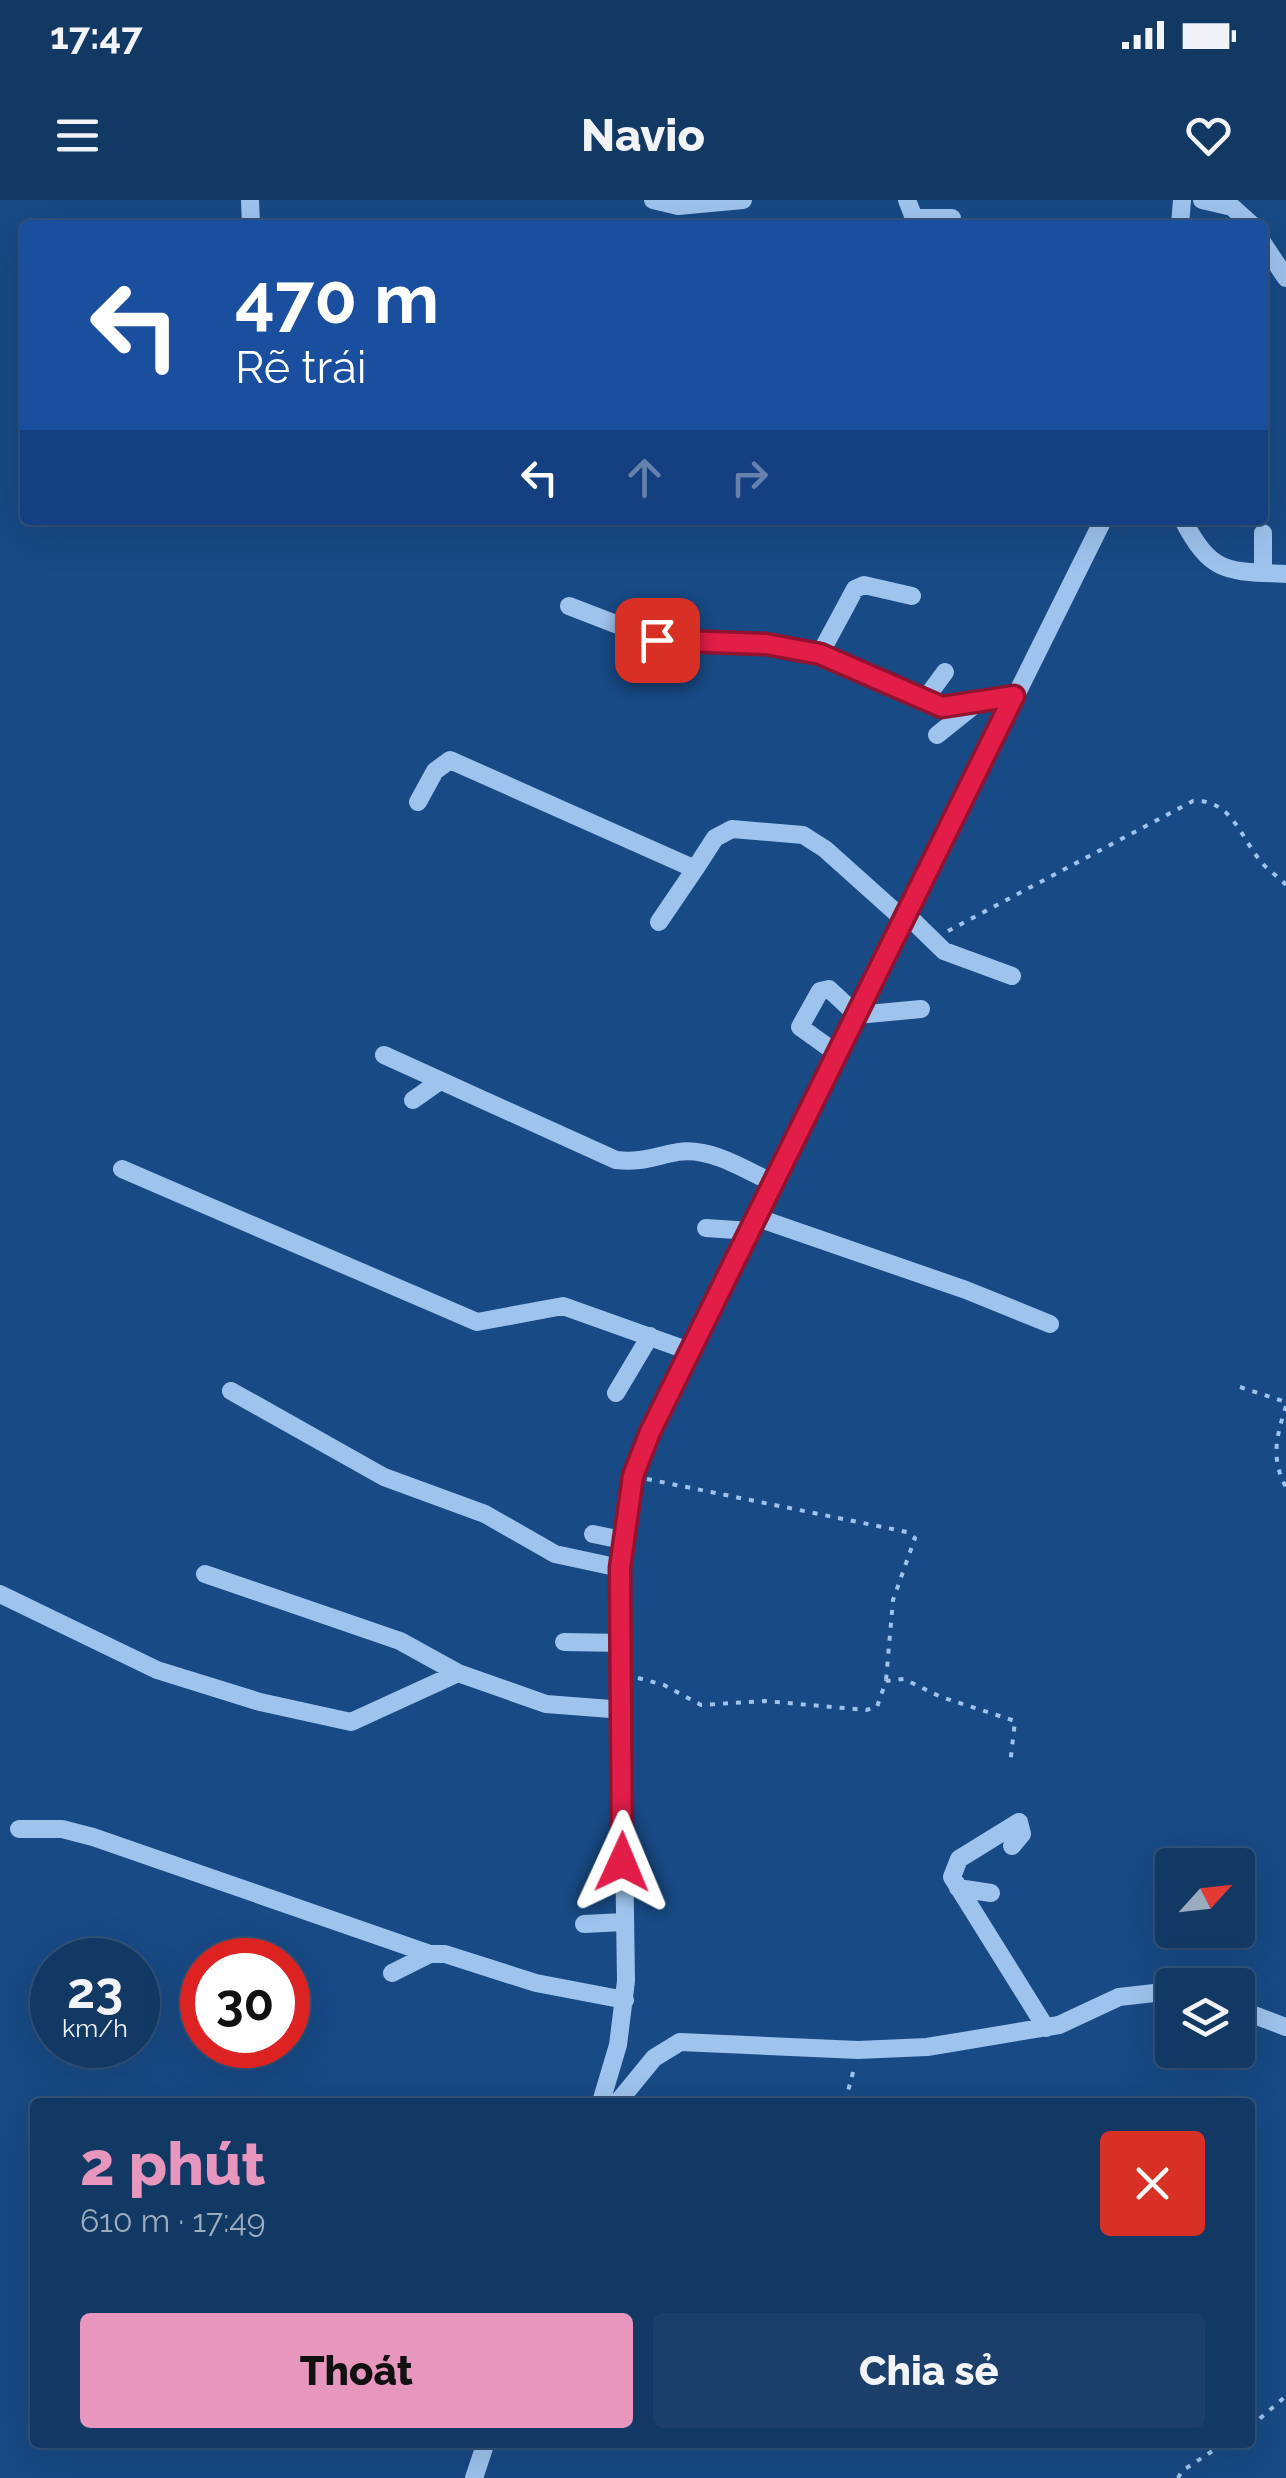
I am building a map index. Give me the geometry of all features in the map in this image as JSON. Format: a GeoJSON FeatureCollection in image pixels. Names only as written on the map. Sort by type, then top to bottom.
{"type":"FeatureCollection","features":[{"type":"Feature","properties":{"kind":"street"},"geometry":{"type":"LineString","coordinates":[[654,200],[678,206],[743,200]]}},
{"type":"Feature","properties":{"kind":"street"},"geometry":{"type":"LineString","coordinates":[[907,200],[914,218],[952,218]]}},
{"type":"Feature","properties":{"kind":"street"},"geometry":{"type":"LineString","coordinates":[[1202,200],[1232,207],[1246,220]]}},
{"type":"Feature","properties":{"kind":"street"},"geometry":{"type":"LineString","coordinates":[[1268,251],[1286,278]]}},
{"type":"Feature","properties":{"kind":"street"},"geometry":{"type":"LineString","coordinates":[[602,2098],[626,2000],[620,1568],[633,1476],[904,916],[1100,525]]}},
{"type":"Feature","properties":{"kind":"street"},"geometry":{"type":"LineString","coordinates":[[1186,525],[1203,556],[1221,567],[1286,574]]}},
{"type":"Feature","properties":{"kind":"street"},"geometry":{"type":"LineString","coordinates":[[1263,533],[1263,573]]}},
{"type":"Feature","properties":{"kind":"street"},"geometry":{"type":"LineString","coordinates":[[820,654],[855,589],[864,585],[912,596]]}},
{"type":"Feature","properties":{"kind":"street"},"geometry":{"type":"LineString","coordinates":[[569,606],[657,640],[766,644],[820,654],[924,702],[958,708],[1014,696]]}},
{"type":"Feature","properties":{"kind":"street"},"geometry":{"type":"LineString","coordinates":[[924,702],[944,672]]}},
{"type":"Feature","properties":{"kind":"street"},"geometry":{"type":"LineString","coordinates":[[938,734],[976,704]]}},
{"type":"Feature","properties":{"kind":"street"},"geometry":{"type":"LineString","coordinates":[[418,802],[440,763],[450,760],[695,869]]}},
{"type":"Feature","properties":{"kind":"street"},"geometry":{"type":"LineString","coordinates":[[659,922],[714,838],[732,829],[803,835],[825,848],[930,940],[958,958],[1012,976]]}},
{"type":"Feature","properties":{"kind":"street"},"geometry":{"type":"LineString","coordinates":[[839,1054],[800,1027],[820,990],[829,989],[858,1015],[921,1008]]}},
{"type":"Feature","properties":{"kind":"street"},"geometry":{"type":"LineString","coordinates":[[384,1055],[616,1160],[652,1161],[680,1152],[700,1154],[729,1161],[774,1184]]}},
{"type":"Feature","properties":{"kind":"street"},"geometry":{"type":"LineString","coordinates":[[414,1100],[440,1081]]}},
{"type":"Feature","properties":{"kind":"street"},"geometry":{"type":"LineString","coordinates":[[122,1168],[477,1322],[563,1306],[692,1352]]}},
{"type":"Feature","properties":{"kind":"street"},"geometry":{"type":"LineString","coordinates":[[706,1228],[754,1224],[966,1290],[1050,1324]]}},
{"type":"Feature","properties":{"kind":"street"},"geometry":{"type":"LineString","coordinates":[[616,1393],[650,1336]]}},
{"type":"Feature","properties":{"kind":"street"},"geometry":{"type":"LineString","coordinates":[[231,1391],[384,1477],[485,1514],[555,1554],[620,1568]]}},
{"type":"Feature","properties":{"kind":"street"},"geometry":{"type":"LineString","coordinates":[[593,1534],[622,1540]]}},
{"type":"Feature","properties":{"kind":"street"},"geometry":{"type":"LineString","coordinates":[[206,1574],[400,1642],[458,1672],[546,1704],[624,1710]]}},
{"type":"Feature","properties":{"kind":"street"},"geometry":{"type":"LineString","coordinates":[[0,1594],[158,1670],[260,1702],[338,1720],[363,1718],[458,1672]]}},
{"type":"Feature","properties":{"kind":"street"},"geometry":{"type":"LineString","coordinates":[[564,1642],[623,1642]]}},
{"type":"Feature","properties":{"kind":"street"},"geometry":{"type":"LineString","coordinates":[[1012,1846],[1022,1834],[1019,1822],[959,1859],[952,1869],[958,1888],[1046,2028]]}},
{"type":"Feature","properties":{"kind":"street"},"geometry":{"type":"LineString","coordinates":[[19,1828],[62,1829],[93,1837],[430,1954],[446,1954],[536,1983],[626,2000]]}},
{"type":"Feature","properties":{"kind":"street"},"geometry":{"type":"LineString","coordinates":[[958,1888],[991,1892]]}},
{"type":"Feature","properties":{"kind":"street"},"geometry":{"type":"LineString","coordinates":[[584,1924],[623,1922]]}},
{"type":"Feature","properties":{"kind":"street"},"geometry":{"type":"LineString","coordinates":[[392,1973],[430,1954]]}},
{"type":"Feature","properties":{"kind":"street"},"geometry":{"type":"LineString","coordinates":[[621,2098],[654,2058],[680,2042],[858,2050],[927,2047],[1046,2028],[1119,1997],[1155,1992]]}},
{"type":"Feature","properties":{"kind":"street"},"geometry":{"type":"LineString","coordinates":[[1255,2015],[1286,2027]]}},
{"type":"Feature","properties":{"kind":"street"},"geometry":{"type":"LineString","coordinates":[[474,2478],[484,2448]]}},
{"type":"Feature","properties":{"kind":"path"},"geometry":{"type":"LineString","coordinates":[[930,940],[1193,801],[1209,800],[1223,808],[1265,867],[1286,885]]}},
{"type":"Feature","properties":{"kind":"path"},"geometry":{"type":"LineString","coordinates":[[1240,1387],[1286,1404],[1275,1441],[1279,1474],[1286,1486]]}},
{"type":"Feature","properties":{"kind":"path"},"geometry":{"type":"LineString","coordinates":[[624,1678],[664,1685],[701,1705],[765,1700],[866,1710],[877,1707],[886,1681],[893,1600],[915,1538],[908,1532],[633,1476]]}},
{"type":"Feature","properties":{"kind":"path"},"geometry":{"type":"LineString","coordinates":[[886,1681],[904,1679],[966,1707],[1011,1718],[1016,1727],[1010,1765]]}},
{"type":"Feature","properties":{"kind":"path"},"geometry":{"type":"LineString","coordinates":[[846,2098],[858,2050]]}},
{"type":"Feature","properties":{"kind":"path"},"geometry":{"type":"LineString","coordinates":[[1255,2424],[1286,2396]]}},
{"type":"Feature","properties":{"kind":"path"},"geometry":{"type":"LineString","coordinates":[[1178,2478],[1218,2448]]}},
{"type":"Feature","properties":{"kind":"route"},"geometry":{"type":"LineString","coordinates":[[622,1862],[624,1710],[620,1568],[633,1476],[650,1432],[1014,696],[958,708],[942,707],[820,654],[766,644],[678,644],[657,640]]}}]}
